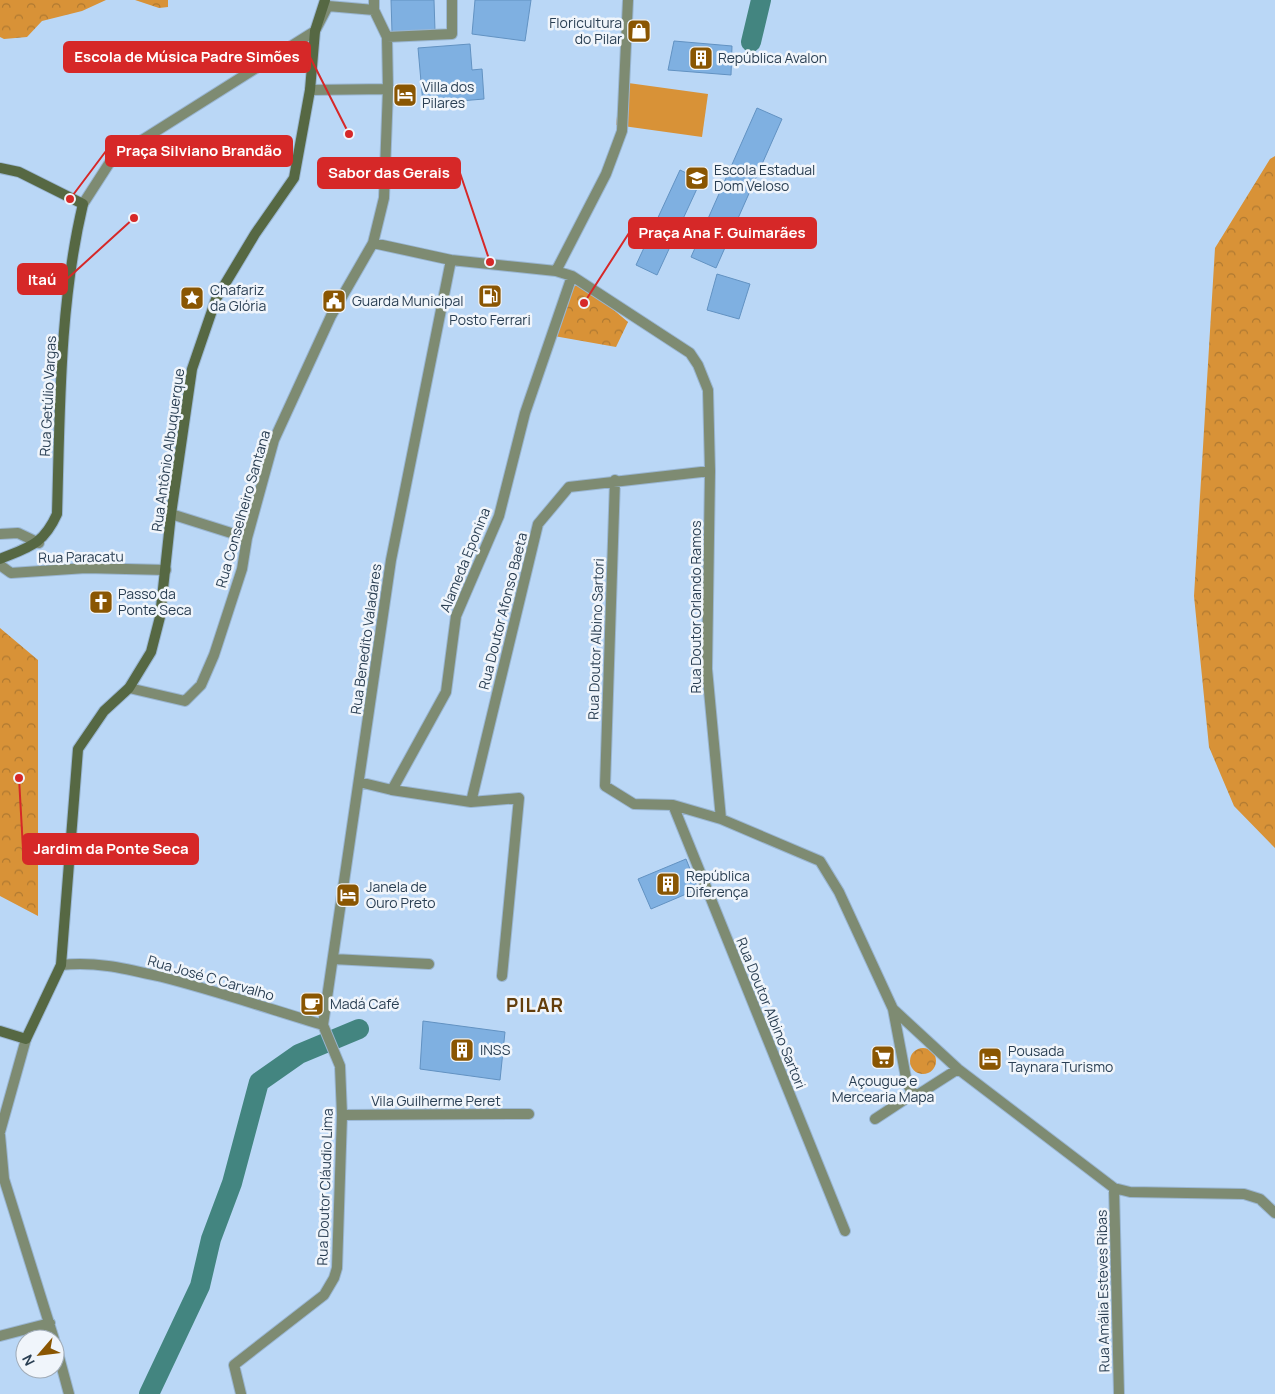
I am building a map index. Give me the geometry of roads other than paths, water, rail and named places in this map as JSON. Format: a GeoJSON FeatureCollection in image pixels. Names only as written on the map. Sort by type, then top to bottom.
{"type":"FeatureCollection","features":[{"type":"Feature","properties":{"kind":"street","name":"Rua Antônio Albuquerque"},"geometry":{"type":"LineString","coordinates":[[61,965],[78,748],[104,711],[129,688],[151,652],[160,618],[171,514],[192,369],[216,299],[256,234],[294,178],[310,90],[315,31],[325,0]]}},
{"type":"Feature","properties":{"kind":"street"},"geometry":{"type":"LineString","coordinates":[[0,168],[20,172],[83,204],[112,159],[315,31],[328,6],[374,5],[387,37],[420,36],[452,34],[452,0]]}},
{"type":"Feature","properties":{"kind":"street"},"geometry":{"type":"LineString","coordinates":[[556,271],[606,174],[622,131],[628,0]]}},
{"type":"Feature","properties":{"kind":"street","name":"Rua Conselheiro Santana"},"geometry":{"type":"LineString","coordinates":[[129,688],[185,701],[201,685],[214,655],[242,569],[247,538],[274,440],[331,316],[373,243],[384,198],[388,89],[387,37]]}},
{"type":"Feature","properties":{"kind":"street"},"geometry":{"type":"LineString","coordinates":[[310,90],[388,89]]}},
{"type":"Feature","properties":{"kind":"street","name":"Rua Getúlio Vargas"},"geometry":{"type":"LineString","coordinates":[[39,543],[50,531],[57,514],[61,391],[70,277],[83,204]]}},
{"type":"Feature","properties":{"kind":"street","name":"Rua Doutor Orlando Ramos"},"geometry":{"type":"LineString","coordinates":[[373,243],[451,260],[556,271],[572,276],[690,353],[698,365],[708,390],[710,471],[707,669],[720,819]]}},
{"type":"Feature","properties":{"kind":"street","name":"Rua Benedito Valadares"},"geometry":{"type":"LineString","coordinates":[[324,1028],[391,560],[451,260]]}},
{"type":"Feature","properties":{"kind":"street","name":"Alameda Eponina"},"geometry":{"type":"LineString","coordinates":[[392,790],[446,692],[456,616],[498,516],[525,413],[572,276]]}},
{"type":"Feature","properties":{"kind":"street","name":"Rua Doutor Afonso Baeta"},"geometry":{"type":"LineString","coordinates":[[471,802],[538,524],[569,487],[614,480],[710,471]]}},
{"type":"Feature","properties":{"kind":"street","name":"Rua Doutor Albino Sartori"},"geometry":{"type":"LineString","coordinates":[[614,480],[604,786],[634,804],[673,805],[720,819]]}},
{"type":"Feature","properties":{"kind":"street"},"geometry":{"type":"LineString","coordinates":[[171,514],[247,538]]}},
{"type":"Feature","properties":{"kind":"street"},"geometry":{"type":"LineString","coordinates":[[0,534],[18,533],[39,543]]}},
{"type":"Feature","properties":{"kind":"street"},"geometry":{"type":"LineString","coordinates":[[0,559],[39,543]]}},
{"type":"Feature","properties":{"kind":"street","name":"Rua Paracatu"},"geometry":{"type":"LineString","coordinates":[[0,565],[10,573],[86,568],[166,570]]}},
{"type":"Feature","properties":{"kind":"street"},"geometry":{"type":"LineString","coordinates":[[359,782],[392,790],[471,802],[519,798],[502,976]]}},
{"type":"Feature","properties":{"kind":"street","name":"Rua Doutor Albino Sartori"},"geometry":{"type":"LineString","coordinates":[[673,805],[845,1231]]}},
{"type":"Feature","properties":{"kind":"street"},"geometry":{"type":"LineString","coordinates":[[720,819],[820,861],[839,892],[893,1009],[907,1083],[913,1094]]}},
{"type":"Feature","properties":{"kind":"street"},"geometry":{"type":"LineString","coordinates":[[333,959],[429,964]]}},
{"type":"Feature","properties":{"kind":"street","name":"Rua José C Carvalho"},"geometry":{"type":"LineString","coordinates":[[61,965],[87,962],[132,970],[206,988],[324,1028]]}},
{"type":"Feature","properties":{"kind":"street"},"geometry":{"type":"LineString","coordinates":[[52,1329],[4,1179],[0,1133],[26,1039],[61,965]]}},
{"type":"Feature","properties":{"kind":"street"},"geometry":{"type":"LineString","coordinates":[[893,1009],[958,1069],[1114,1188],[1130,1192],[1244,1194],[1260,1199],[1275,1213]]}},
{"type":"Feature","properties":{"kind":"street","name":"Rua Doutor Cláudio Lima"},"geometry":{"type":"LineString","coordinates":[[241,1394],[234,1364],[324,1295],[334,1278],[337,1268],[342,1115],[340,1066],[324,1028]]}},
{"type":"Feature","properties":{"kind":"street"},"geometry":{"type":"LineString","coordinates":[[0,1031],[26,1039]]}},
{"type":"Feature","properties":{"kind":"street"},"geometry":{"type":"LineString","coordinates":[[875,1119],[913,1094],[919,1094],[958,1069]]}},
{"type":"Feature","properties":{"kind":"street","name":"Vila Guilherme Peret"},"geometry":{"type":"LineString","coordinates":[[342,1115],[529,1114]]}},
{"type":"Feature","properties":{"kind":"street","name":"Rua Amália Esteves Ribas"},"geometry":{"type":"LineString","coordinates":[[1114,1188],[1119,1394]]}},
{"type":"Feature","properties":{"kind":"street"},"geometry":{"type":"LineString","coordinates":[[0,1336],[50,1323]]}},
{"type":"Feature","properties":{"kind":"street"},"geometry":{"type":"LineString","coordinates":[[65,1379],[69,1394]]}},
{"type":"Feature","properties":{"kind":"waterway"},"geometry":{"type":"LineString","coordinates":[[751,42],[761,0]]}},
{"type":"Feature","properties":{"kind":"waterway"},"geometry":{"type":"LineString","coordinates":[[149,1394],[200,1286],[211,1239],[232,1183],[259,1082],[299,1054],[359,1029]]}},
{"type":"Feature","properties":{"kind":"place","name":"Floricultura do Pilar"},"geometry":{"type":"Point","coordinates":[639,31]}},
{"type":"Feature","properties":{"kind":"place","name":"República Avalon"},"geometry":{"type":"Point","coordinates":[701,58]}},
{"type":"Feature","properties":{"kind":"place","name":"Villa dos Pilares"},"geometry":{"type":"Point","coordinates":[405,95]}},
{"type":"Feature","properties":{"kind":"place","name":"Escola de Música Padre Simões"},"geometry":{"type":"Point","coordinates":[349,134]}},
{"type":"Feature","properties":{"kind":"place","name":"Escola Estadual Dom Veloso"},"geometry":{"type":"Point","coordinates":[697,178]}},
{"type":"Feature","properties":{"kind":"place","name":"Praça Silviano Brandão"},"geometry":{"type":"Point","coordinates":[70,199]}},
{"type":"Feature","properties":{"kind":"place","name":"Itaú"},"geometry":{"type":"Point","coordinates":[134,218]}},
{"type":"Feature","properties":{"kind":"place","name":"Sabor das Gerais"},"geometry":{"type":"Point","coordinates":[490,262]}},
{"type":"Feature","properties":{"kind":"place","name":"Posto Ferrari"},"geometry":{"type":"Point","coordinates":[490,296]}},
{"type":"Feature","properties":{"kind":"place","name":"Chafariz da Glória"},"geometry":{"type":"Point","coordinates":[192,298]}},
{"type":"Feature","properties":{"kind":"place","name":"Guarda Municipal"},"geometry":{"type":"Point","coordinates":[334,301]}},
{"type":"Feature","properties":{"kind":"place","name":"Praça Ana F. Guimarães"},"geometry":{"type":"Point","coordinates":[584,303]}},
{"type":"Feature","properties":{"kind":"place","name":"Passo da Ponte Seca"},"geometry":{"type":"Point","coordinates":[101,602]}},
{"type":"Feature","properties":{"kind":"place","name":"Jardim da Ponte Seca"},"geometry":{"type":"Point","coordinates":[19,778]}},
{"type":"Feature","properties":{"kind":"place","name":"República Diferença"},"geometry":{"type":"Point","coordinates":[668,884]}},
{"type":"Feature","properties":{"kind":"place","name":"Janela de Ouro Preto"},"geometry":{"type":"Point","coordinates":[348,895]}},
{"type":"Feature","properties":{"kind":"place","name":"Madá Café"},"geometry":{"type":"Point","coordinates":[312,1004]}},
{"type":"Feature","properties":{"kind":"place","name":"INSS"},"geometry":{"type":"Point","coordinates":[462,1050]}},
{"type":"Feature","properties":{"kind":"place","name":"Açougue e Mercearia Mapa"},"geometry":{"type":"Point","coordinates":[883,1057]}},
{"type":"Feature","properties":{"kind":"place","name":"Pousada Taynara Turismo"},"geometry":{"type":"Point","coordinates":[990,1059]}},
{"type":"Feature","properties":{"kind":"district","name":"PILAR"},"geometry":{"type":"Point","coordinates":[535,1005]}}]}
